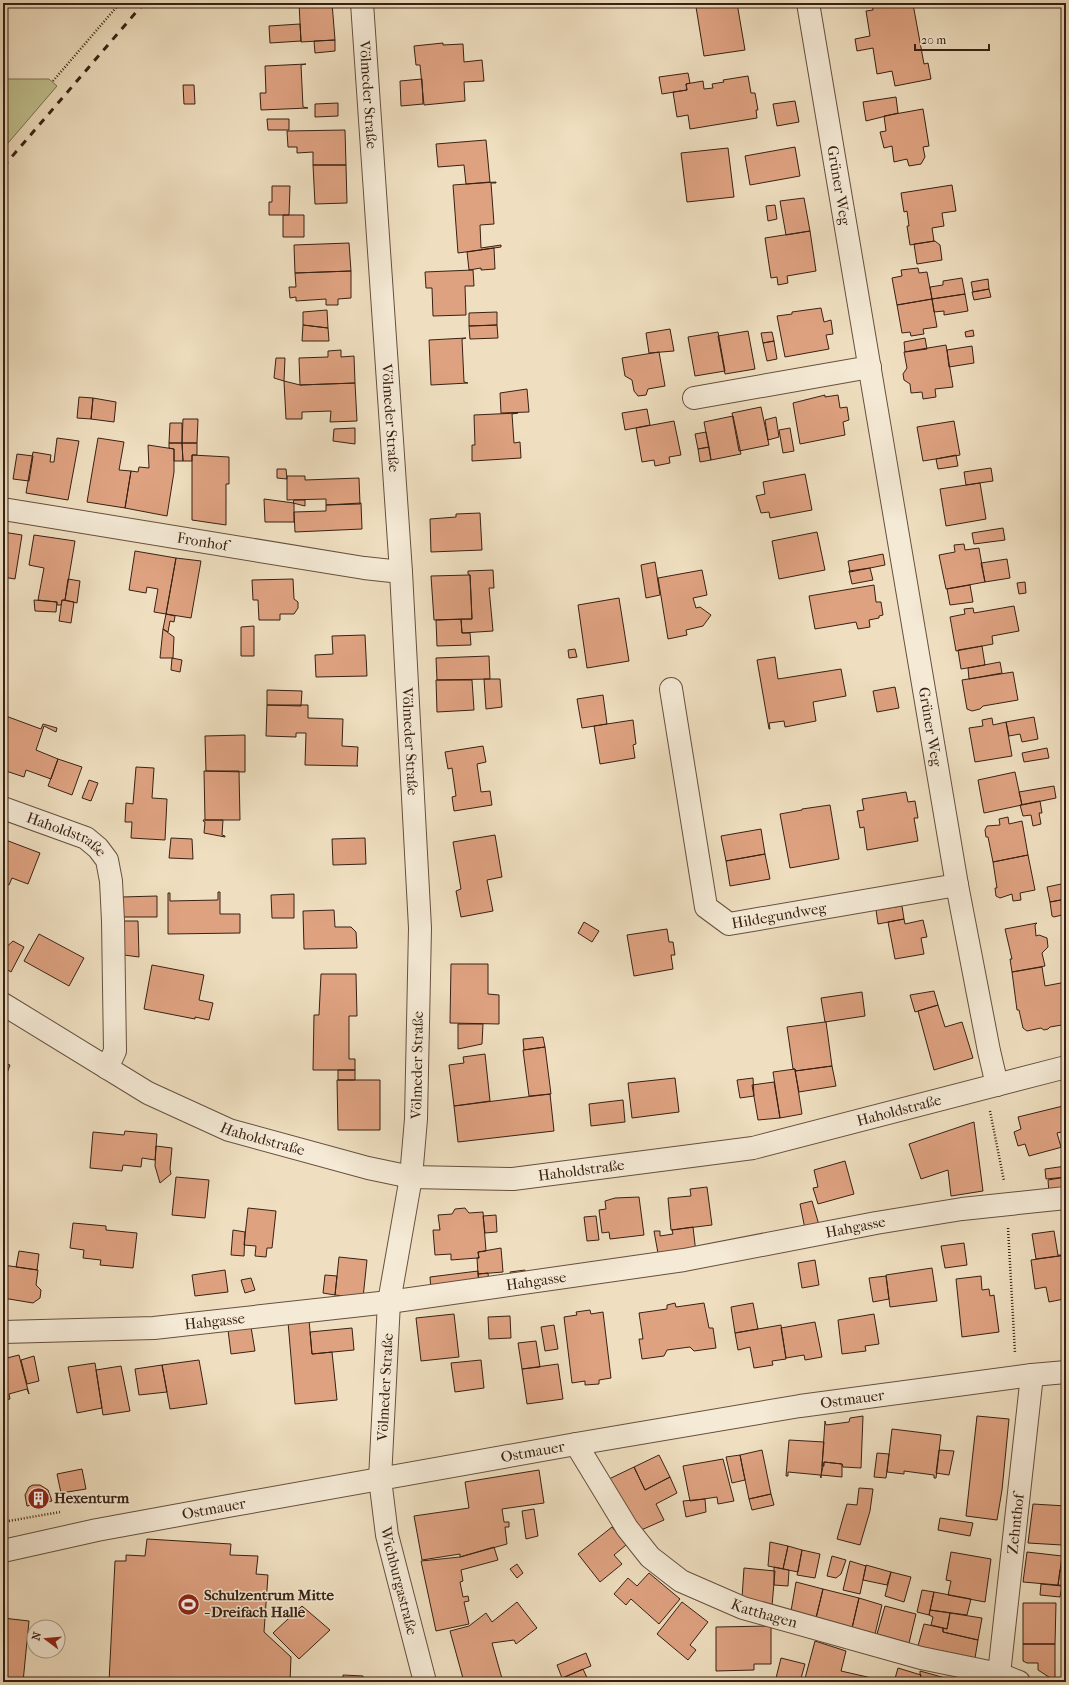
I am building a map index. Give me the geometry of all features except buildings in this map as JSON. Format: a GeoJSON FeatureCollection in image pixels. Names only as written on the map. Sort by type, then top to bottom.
{"type":"FeatureCollection","features":[{"type":"Feature","properties":{"kind":"street","name":"Völmeder Straße"},"geometry":{"type":"LineString","coordinates":[[362,3],[401,572],[420,928],[416,1118],[411,1177],[389,1302],[380,1479]]}},
{"type":"Feature","properties":{"kind":"street","name":"Grüner Weg"},"geometry":{"type":"LineString","coordinates":[[808,3],[957,885],[997,1085]]}},
{"type":"Feature","properties":{"kind":"street"},"geometry":{"type":"LineString","coordinates":[[694,398],[870,367]]}},
{"type":"Feature","properties":{"kind":"street","name":"Fronhof"},"geometry":{"type":"LineString","coordinates":[[3,510],[364,568],[401,572]]}},
{"type":"Feature","properties":{"kind":"street","name":"Hildegundweg"},"geometry":{"type":"LineString","coordinates":[[671,689],[706,907],[729,924],[957,885]]}},
{"type":"Feature","properties":{"kind":"street","name":"Haholdstraße"},"geometry":{"type":"LineString","coordinates":[[3,808],[86,838],[98,848],[107,860],[111,881],[113,921],[115,1051],[106,1068]]}},
{"type":"Feature","properties":{"kind":"street","name":"Haholdstraße"},"geometry":{"type":"LineString","coordinates":[[3,1004],[106,1068],[148,1092],[230,1130],[368,1168],[411,1177],[513,1179],[753,1148],[1066,1068]]}},
{"type":"Feature","properties":{"kind":"street","name":"Hahgasse"},"geometry":{"type":"LineString","coordinates":[[3,1332],[154,1328],[389,1302],[684,1260],[876,1223],[962,1209],[1066,1198]]}},
{"type":"Feature","properties":{"kind":"street","name":"Ostmauer"},"geometry":{"type":"LineString","coordinates":[[3,1551],[98,1530],[576,1444],[800,1406],[1032,1375],[1066,1372]]}},
{"type":"Feature","properties":{"kind":"street","name":"Zehnthof"},"geometry":{"type":"LineString","coordinates":[[999,1674],[1032,1375]]}},
{"type":"Feature","properties":{"kind":"street","name":"Katthagen"},"geometry":{"type":"LineString","coordinates":[[576,1444],[626,1528],[650,1557],[681,1582],[743,1608],[921,1658],[999,1674],[1019,1682]]}},
{"type":"Feature","properties":{"kind":"street","name":"Wichburgastraße"},"geometry":{"type":"LineString","coordinates":[[380,1479],[387,1535],[425,1682]]}},
{"type":"Feature","properties":{"kind":"path"},"geometry":{"type":"LineString","coordinates":[[53,81],[120,3]]}},
{"type":"Feature","properties":{"kind":"green space"},"geometry":{"type":"Polygon","coordinates":[[[3,79],[49,79],[57,86],[3,149],[3,79]]]}},
{"type":"Feature","properties":{"kind":"railway"},"geometry":{"type":"LineString","coordinates":[[3,167],[144,3]]}},
{"type":"Feature","properties":{"kind":"place","name":"Hexenturm"},"geometry":{"type":"Point","coordinates":[38,1498]}},
{"type":"Feature","properties":{"kind":"place","name":"Schulzentrum Mitte - Dreifach Halle"},"geometry":{"type":"Point","coordinates":[189,1604]}}]}
